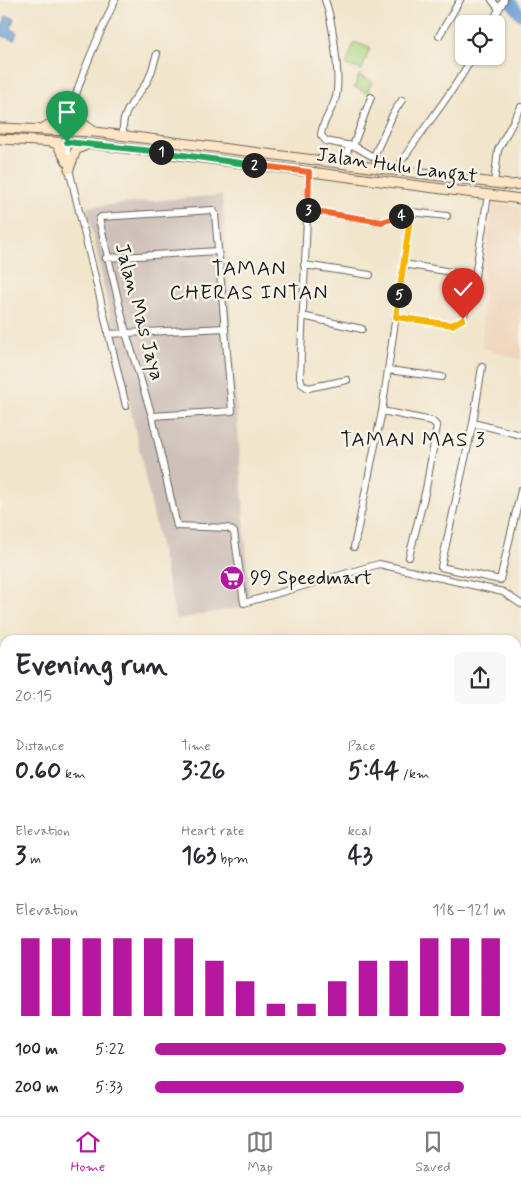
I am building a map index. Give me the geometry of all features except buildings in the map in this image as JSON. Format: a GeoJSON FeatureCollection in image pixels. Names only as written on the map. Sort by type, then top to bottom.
{"type":"FeatureCollection","features":[{"type":"Feature","properties":{"kind":"main road"},"geometry":{"type":"LineString","coordinates":[[42,128],[56,122],[74,104]]}},
{"type":"Feature","properties":{"kind":"main road"},"geometry":{"type":"LineString","coordinates":[[74,104],[76,119],[95,132]]}},
{"type":"Feature","properties":{"kind":"main road","name":"Jalan Hulu Langat"},"geometry":{"type":"LineString","coordinates":[[0,128],[42,128],[95,132],[494,183],[521,184]]}},
{"type":"Feature","properties":{"kind":"main road","name":"Jalan Hulu Langat"},"geometry":{"type":"LineString","coordinates":[[0,139],[92,144],[521,199]]}},
{"type":"Feature","properties":{"kind":"main road"},"geometry":{"type":"LineString","coordinates":[[46,140],[57,144],[68,166]]}},
{"type":"Feature","properties":{"kind":"main road"},"geometry":{"type":"LineString","coordinates":[[68,166],[76,150],[81,146],[92,144]]}},
{"type":"Feature","properties":{"kind":"street"},"geometry":{"type":"LineString","coordinates":[[115,0],[98,38],[74,104],[67,130],[67,142],[68,166],[126,406]]}},
{"type":"Feature","properties":{"kind":"street"},"geometry":{"type":"LineString","coordinates":[[325,0],[332,26],[338,88],[335,100],[322,127],[321,135],[326,141],[351,146],[374,156],[396,170],[413,142],[460,80],[468,65]]}},
{"type":"Feature","properties":{"kind":"street"},"geometry":{"type":"LineString","coordinates":[[439,36],[460,0]]}},
{"type":"Feature","properties":{"kind":"street"},"geometry":{"type":"LineString","coordinates":[[492,0],[502,5]]}},
{"type":"Feature","properties":{"kind":"street"},"geometry":{"type":"LineString","coordinates":[[124,136],[123,118],[149,78],[157,54]]}},
{"type":"Feature","properties":{"kind":"street"},"geometry":{"type":"LineString","coordinates":[[345,163],[371,97]]}},
{"type":"Feature","properties":{"kind":"street"},"geometry":{"type":"LineString","coordinates":[[374,156],[402,100]]}},
{"type":"Feature","properties":{"kind":"street"},"geometry":{"type":"LineString","coordinates":[[494,183],[498,150],[521,107]]}},
{"type":"Feature","properties":{"kind":"street"},"geometry":{"type":"LineString","coordinates":[[309,172],[300,377],[302,384],[308,388],[347,380]]}},
{"type":"Feature","properties":{"kind":"street"},"geometry":{"type":"LineString","coordinates":[[396,317],[452,325],[463,319],[475,276],[488,195]]}},
{"type":"Feature","properties":{"kind":"street","name":"Jalan Mas Jaya"},"geometry":{"type":"LineString","coordinates":[[218,251],[213,210],[101,217],[99,219],[106,258],[126,333],[152,416],[177,526],[182,528],[228,528],[234,532],[244,603],[379,564],[503,592],[521,604]]}},
{"type":"Feature","properties":{"kind":"street"},"geometry":{"type":"LineString","coordinates":[[307,210],[382,222],[411,212],[448,216]]}},
{"type":"Feature","properties":{"kind":"street"},"geometry":{"type":"LineString","coordinates":[[354,547],[382,411],[411,212]]}},
{"type":"Feature","properties":{"kind":"street"},"geometry":{"type":"LineString","coordinates":[[106,258],[218,251],[232,411],[152,416]]}},
{"type":"Feature","properties":{"kind":"street"},"geometry":{"type":"LineString","coordinates":[[404,264],[475,276]]}},
{"type":"Feature","properties":{"kind":"street"},"geometry":{"type":"LineString","coordinates":[[304,266],[370,275]]}},
{"type":"Feature","properties":{"kind":"street"},"geometry":{"type":"LineString","coordinates":[[302,316],[362,329]]}},
{"type":"Feature","properties":{"kind":"street"},"geometry":{"type":"LineString","coordinates":[[108,334],[225,328]]}},
{"type":"Feature","properties":{"kind":"street"},"geometry":{"type":"LineString","coordinates":[[482,366],[472,423],[441,567],[500,580],[521,490]]}},
{"type":"Feature","properties":{"kind":"street"},"geometry":{"type":"LineString","coordinates":[[388,370],[442,377]]}},
{"type":"Feature","properties":{"kind":"street"},"geometry":{"type":"LineString","coordinates":[[382,411],[432,421],[437,426],[426,489],[409,557]]}},
{"type":"Feature","properties":{"kind":"street"},"geometry":{"type":"LineString","coordinates":[[472,423],[521,435]]}},
{"type":"Feature","properties":{"kind":"shaded area"},"geometry":{"type":"Polygon","coordinates":[[[222,195],[249,592],[248,606],[176,619],[87,207],[222,195]]]}},
{"type":"Feature","properties":{"kind":"shaded area"},"geometry":{"type":"Polygon","coordinates":[[[493,202],[521,207],[521,360],[482,348],[483,278],[493,202]]]}},
{"type":"Feature","properties":{"kind":"green space"},"geometry":{"type":"Polygon","coordinates":[[[354,42],[370,48],[362,70],[346,65],[354,42]]]}},
{"type":"Feature","properties":{"kind":"green space"},"geometry":{"type":"Polygon","coordinates":[[[359,75],[372,82],[367,93],[354,87],[359,75]]]}},
{"type":"Feature","properties":{"kind":"water"},"geometry":{"type":"Polygon","coordinates":[[[6,16],[14,18],[11,28],[17,33],[14,40],[3,36],[1,31],[6,16]]]}},
{"type":"Feature","properties":{"kind":"waterway"},"geometry":{"type":"LineString","coordinates":[[509,0],[521,15]]}},
{"type":"Feature","properties":{"kind":"place","name":"99 Speedmart"},"geometry":{"type":"Point","coordinates":[232,578]}},
{"type":"Feature","properties":{"kind":"district","name":"TAMAN CHERAS INTAN"},"geometry":{"type":"Point","coordinates":[249,281]}},
{"type":"Feature","properties":{"kind":"district","name":"TAMAN MAS 3"},"geometry":{"type":"Point","coordinates":[413,440]}},
{"type":"Feature","properties":{"kind":"route"},"geometry":{"type":"LineString","coordinates":[[67,142],[309,172],[307,210],[382,222],[411,212],[396,317],[452,325],[463,319]]}}]}
